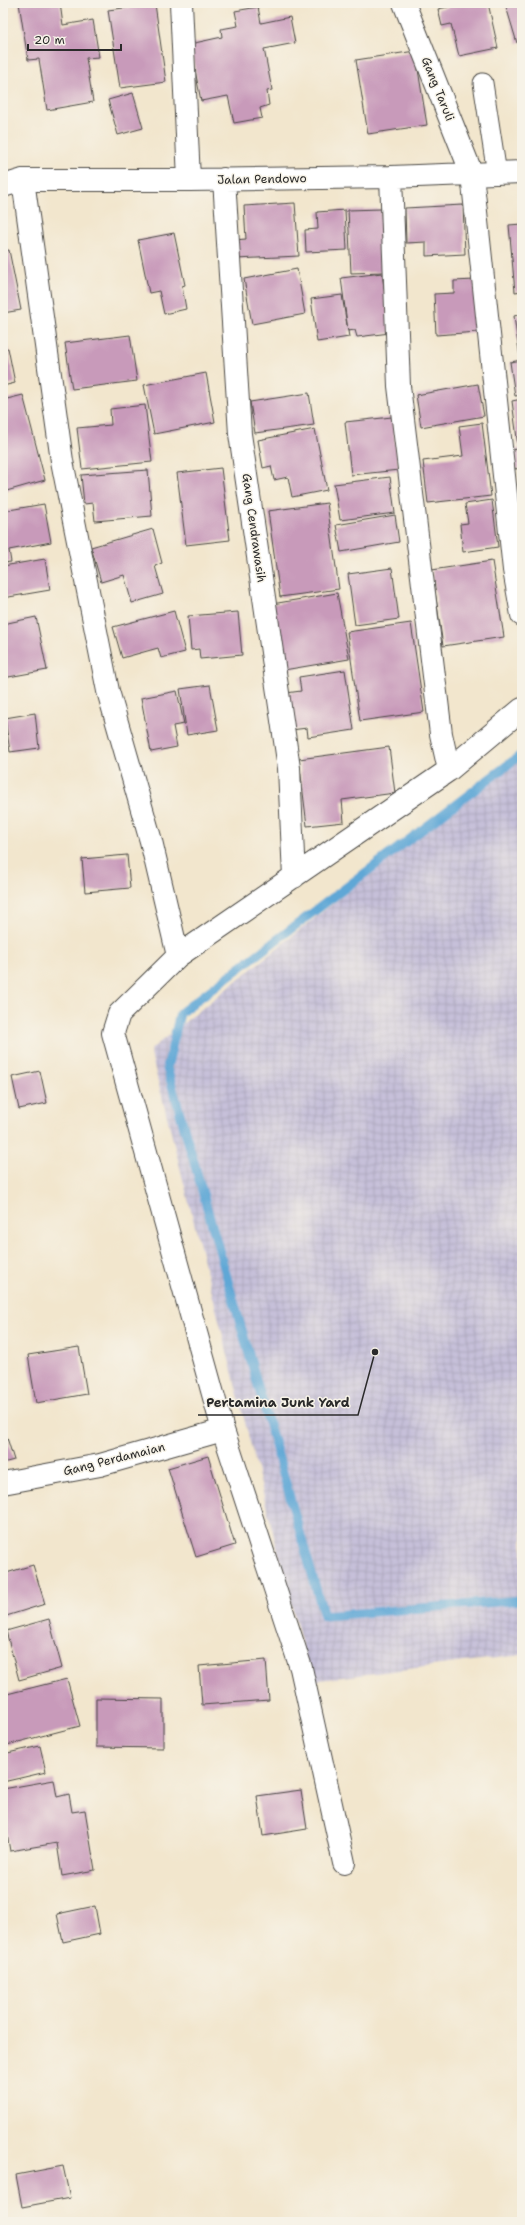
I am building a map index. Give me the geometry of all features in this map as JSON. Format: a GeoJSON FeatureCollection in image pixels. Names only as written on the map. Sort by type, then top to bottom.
{"type":"FeatureCollection","features":[{"type":"Feature","properties":{"kind":"street"},"geometry":{"type":"LineString","coordinates":[[181,3],[189,180]]}},
{"type":"Feature","properties":{"kind":"street","name":"Gang Taruli"},"geometry":{"type":"LineString","coordinates":[[404,3],[472,174],[514,570],[522,615]]}},
{"type":"Feature","properties":{"kind":"street","name":"Jalan Pendowo"},"geometry":{"type":"LineString","coordinates":[[13,183],[391,177],[522,172]]}},
{"type":"Feature","properties":{"kind":"street"},"geometry":{"type":"LineString","coordinates":[[391,177],[399,386],[440,726],[449,770]]}},
{"type":"Feature","properties":{"kind":"street","name":"Gang Cendrawasih"},"geometry":{"type":"LineString","coordinates":[[224,179],[240,434],[289,768],[294,877]]}},
{"type":"Feature","properties":{"kind":"street"},"geometry":{"type":"LineString","coordinates":[[13,183],[67,484],[108,691],[151,841],[178,956]]}},
{"type":"Feature","properties":{"kind":"street"},"geometry":{"type":"LineString","coordinates":[[344,1863],[300,1668],[223,1430],[114,1033],[119,1014],[178,956],[449,770],[522,709]]}},
{"type":"Feature","properties":{"kind":"street","name":"Gang Perdamaian"},"geometry":{"type":"LineString","coordinates":[[3,1483],[100,1464],[223,1430]]}},
{"type":"Feature","properties":{"kind":"lane"},"geometry":{"type":"LineString","coordinates":[[483,83],[497,174]]}},
{"type":"Feature","properties":{"kind":"shaded area"},"geometry":{"type":"Polygon","coordinates":[[[522,752],[522,1655],[311,1681],[150,1050],[522,752]]]}},
{"type":"Feature","properties":{"kind":"building"},"geometry":{"type":"Polygon","coordinates":[[[19,3],[60,3],[63,25],[93,20],[99,57],[86,58],[93,102],[47,110],[39,59],[28,60],[19,3]]]}},
{"type":"Feature","properties":{"kind":"building"},"geometry":{"type":"Polygon","coordinates":[[[447,3],[488,3],[498,48],[459,56],[451,24],[442,26],[438,9],[448,7],[447,3]]]}},
{"type":"Feature","properties":{"kind":"building"},"geometry":{"type":"Polygon","coordinates":[[[505,3],[522,3],[522,41],[517,43],[505,3]]]}},
{"type":"Feature","properties":{"kind":"building"},"geometry":{"type":"Polygon","coordinates":[[[155,4],[166,82],[120,88],[108,10],[155,4]]]}},
{"type":"Feature","properties":{"kind":"building"},"geometry":{"type":"Polygon","coordinates":[[[258,7],[261,23],[290,17],[295,43],[264,49],[272,90],[267,91],[269,105],[260,108],[262,118],[234,123],[228,96],[201,101],[190,44],[222,37],[221,29],[238,26],[235,11],[258,7]]]}},
{"type":"Feature","properties":{"kind":"building"},"geometry":{"type":"Polygon","coordinates":[[[415,51],[427,125],[368,134],[356,60],[415,51]]]}},
{"type":"Feature","properties":{"kind":"building"},"geometry":{"type":"Polygon","coordinates":[[[133,93],[143,128],[118,135],[108,100],[133,93]]]}},
{"type":"Feature","properties":{"kind":"building"},"geometry":{"type":"Polygon","coordinates":[[[295,203],[299,256],[236,259],[234,240],[246,239],[244,206],[295,203]]]}},
{"type":"Feature","properties":{"kind":"building"},"geometry":{"type":"Polygon","coordinates":[[[463,205],[465,254],[426,256],[426,242],[406,243],[405,208],[463,205]]]}},
{"type":"Feature","properties":{"kind":"building"},"geometry":{"type":"Polygon","coordinates":[[[381,209],[384,272],[351,273],[348,210],[381,209]]]}},
{"type":"Feature","properties":{"kind":"building"},"geometry":{"type":"Polygon","coordinates":[[[345,210],[347,250],[306,252],[305,230],[318,229],[317,212],[345,210]]]}},
{"type":"Feature","properties":{"kind":"building"},"geometry":{"type":"Polygon","coordinates":[[[522,224],[522,291],[515,292],[509,225],[522,224]]]}},
{"type":"Feature","properties":{"kind":"building"},"geometry":{"type":"Polygon","coordinates":[[[174,233],[185,285],[182,286],[186,309],[164,314],[159,291],[149,293],[138,240],[174,233]]]}},
{"type":"Feature","properties":{"kind":"building"},"geometry":{"type":"Polygon","coordinates":[[[9,250],[21,310],[3,313],[3,251],[9,250]]]}},
{"type":"Feature","properties":{"kind":"building"},"geometry":{"type":"Polygon","coordinates":[[[297,269],[305,314],[252,324],[244,279],[297,269]]]}},
{"type":"Feature","properties":{"kind":"building"},"geometry":{"type":"Polygon","coordinates":[[[382,273],[390,333],[357,337],[355,330],[348,331],[341,278],[382,273]]]}},
{"type":"Feature","properties":{"kind":"building"},"geometry":{"type":"Polygon","coordinates":[[[475,280],[478,332],[436,335],[434,294],[454,293],[454,281],[475,280]]]}},
{"type":"Feature","properties":{"kind":"building"},"geometry":{"type":"Polygon","coordinates":[[[342,295],[349,337],[317,342],[311,299],[342,295]]]}},
{"type":"Feature","properties":{"kind":"building"},"geometry":{"type":"Polygon","coordinates":[[[522,314],[522,358],[520,358],[514,316],[522,314]]]}},
{"type":"Feature","properties":{"kind":"building"},"geometry":{"type":"Polygon","coordinates":[[[130,335],[137,381],[72,389],[65,343],[130,335]]]}},
{"type":"Feature","properties":{"kind":"building"},"geometry":{"type":"Polygon","coordinates":[[[8,348],[15,383],[3,386],[3,349],[8,348]]]}},
{"type":"Feature","properties":{"kind":"building"},"geometry":{"type":"Polygon","coordinates":[[[522,360],[522,395],[515,396],[510,362],[522,360]]]}},
{"type":"Feature","properties":{"kind":"building"},"geometry":{"type":"Polygon","coordinates":[[[206,373],[215,422],[154,434],[144,385],[206,373]]]}},
{"type":"Feature","properties":{"kind":"building"},"geometry":{"type":"Polygon","coordinates":[[[478,384],[484,416],[421,427],[416,395],[478,384]]]}},
{"type":"Feature","properties":{"kind":"building"},"geometry":{"type":"Polygon","coordinates":[[[309,393],[314,425],[255,433],[250,402],[309,393]]]}},
{"type":"Feature","properties":{"kind":"building"},"geometry":{"type":"Polygon","coordinates":[[[23,395],[45,480],[3,492],[3,400],[23,395]]]}},
{"type":"Feature","properties":{"kind":"building"},"geometry":{"type":"Polygon","coordinates":[[[522,399],[522,445],[518,446],[512,401],[522,399]]]}},
{"type":"Feature","properties":{"kind":"building"},"geometry":{"type":"Polygon","coordinates":[[[145,405],[152,462],[82,469],[77,428],[111,425],[110,409],[145,405]]]}},
{"type":"Feature","properties":{"kind":"building"},"geometry":{"type":"Polygon","coordinates":[[[392,417],[399,470],[351,475],[345,422],[392,417]]]}},
{"type":"Feature","properties":{"kind":"building"},"geometry":{"type":"Polygon","coordinates":[[[482,423],[491,496],[428,503],[423,461],[463,456],[459,426],[482,423]]]}},
{"type":"Feature","properties":{"kind":"building"},"geometry":{"type":"Polygon","coordinates":[[[315,429],[327,490],[292,497],[288,477],[274,480],[271,466],[263,468],[258,440],[315,429]]]}},
{"type":"Feature","properties":{"kind":"building"},"geometry":{"type":"Polygon","coordinates":[[[522,448],[522,468],[515,469],[511,450],[522,448]]]}},
{"type":"Feature","properties":{"kind":"building"},"geometry":{"type":"Polygon","coordinates":[[[221,468],[230,540],[186,545],[177,473],[221,468]]]}},
{"type":"Feature","properties":{"kind":"building"},"geometry":{"type":"Polygon","coordinates":[[[148,470],[152,516],[95,521],[93,503],[84,504],[81,475],[148,470]]]}},
{"type":"Feature","properties":{"kind":"building"},"geometry":{"type":"Polygon","coordinates":[[[390,477],[395,513],[340,520],[334,484],[390,477]]]}},
{"type":"Feature","properties":{"kind":"building"},"geometry":{"type":"Polygon","coordinates":[[[522,497],[522,544],[509,499],[522,497]]]}},
{"type":"Feature","properties":{"kind":"building"},"geometry":{"type":"Polygon","coordinates":[[[492,500],[498,547],[463,552],[460,524],[468,523],[465,504],[492,500]]]}},
{"type":"Feature","properties":{"kind":"building"},"geometry":{"type":"Polygon","coordinates":[[[327,503],[339,589],[280,597],[268,511],[327,503]]]}},
{"type":"Feature","properties":{"kind":"building"},"geometry":{"type":"Polygon","coordinates":[[[44,504],[51,542],[9,550],[11,562],[3,563],[3,511],[44,504]]]}},
{"type":"Feature","properties":{"kind":"building"},"geometry":{"type":"Polygon","coordinates":[[[395,515],[399,542],[341,552],[336,525],[395,515]]]}},
{"type":"Feature","properties":{"kind":"building"},"geometry":{"type":"Polygon","coordinates":[[[153,529],[162,563],[155,566],[163,594],[132,603],[124,575],[101,582],[91,547],[153,529]]]}},
{"type":"Feature","properties":{"kind":"building"},"geometry":{"type":"Polygon","coordinates":[[[45,559],[50,590],[3,598],[3,566],[45,559]]]}},
{"type":"Feature","properties":{"kind":"building"},"geometry":{"type":"Polygon","coordinates":[[[492,561],[504,637],[443,646],[432,570],[492,561]]]}},
{"type":"Feature","properties":{"kind":"building"},"geometry":{"type":"Polygon","coordinates":[[[392,568],[399,619],[355,625],[348,574],[392,568]]]}},
{"type":"Feature","properties":{"kind":"building"},"geometry":{"type":"Polygon","coordinates":[[[337,593],[349,659],[284,670],[272,604],[337,593]]]}},
{"type":"Feature","properties":{"kind":"building"},"geometry":{"type":"Polygon","coordinates":[[[174,611],[185,652],[161,658],[158,648],[122,658],[113,627],[174,611]]]}},
{"type":"Feature","properties":{"kind":"building"},"geometry":{"type":"Polygon","coordinates":[[[238,612],[242,655],[200,659],[199,649],[191,650],[188,616],[238,612]]]}},
{"type":"Feature","properties":{"kind":"building"},"geometry":{"type":"Polygon","coordinates":[[[36,617],[47,670],[3,678],[3,624],[36,617]]]}},
{"type":"Feature","properties":{"kind":"building"},"geometry":{"type":"Polygon","coordinates":[[[411,623],[424,712],[360,721],[347,632],[411,623]]]}},
{"type":"Feature","properties":{"kind":"building"},"geometry":{"type":"Polygon","coordinates":[[[345,670],[354,730],[308,737],[307,728],[291,730],[286,693],[301,691],[299,677],[345,670]]]}},
{"type":"Feature","properties":{"kind":"building"},"geometry":{"type":"Polygon","coordinates":[[[210,685],[218,730],[187,735],[180,689],[210,685]]]}},
{"type":"Feature","properties":{"kind":"building"},"geometry":{"type":"Polygon","coordinates":[[[177,691],[184,724],[173,726],[177,747],[151,752],[141,698],[177,691]]]}},
{"type":"Feature","properties":{"kind":"building"},"geometry":{"type":"Polygon","coordinates":[[[35,713],[39,748],[10,752],[5,718],[35,713]]]}},
{"type":"Feature","properties":{"kind":"building"},"geometry":{"type":"Polygon","coordinates":[[[389,747],[395,793],[342,800],[344,822],[307,826],[299,759],[389,747]]]}},
{"type":"Feature","properties":{"kind":"building"},"geometry":{"type":"Polygon","coordinates":[[[127,855],[130,888],[85,892],[82,859],[127,855]]]}},
{"type":"Feature","properties":{"kind":"building"},"geometry":{"type":"Polygon","coordinates":[[[40,1071],[47,1103],[19,1109],[12,1077],[40,1071]]]}},
{"type":"Feature","properties":{"kind":"building"},"geometry":{"type":"Polygon","coordinates":[[[79,1347],[87,1394],[36,1403],[28,1355],[79,1347]]]}},
{"type":"Feature","properties":{"kind":"building"},"geometry":{"type":"Polygon","coordinates":[[[3,1425],[14,1460],[3,1463],[3,1425]]]}},
{"type":"Feature","properties":{"kind":"building"},"geometry":{"type":"Polygon","coordinates":[[[208,1456],[235,1545],[196,1557],[168,1468],[208,1456]]]}},
{"type":"Feature","properties":{"kind":"building"},"geometry":{"type":"Polygon","coordinates":[[[33,1565],[45,1604],[3,1617],[3,1574],[33,1565]]]}},
{"type":"Feature","properties":{"kind":"building"},"geometry":{"type":"Polygon","coordinates":[[[49,1619],[62,1668],[19,1680],[6,1631],[49,1619]]]}},
{"type":"Feature","properties":{"kind":"building"},"geometry":{"type":"Polygon","coordinates":[[[266,1660],[269,1700],[202,1705],[199,1666],[266,1660]]]}},
{"type":"Feature","properties":{"kind":"building"},"geometry":{"type":"Polygon","coordinates":[[[67,1679],[80,1726],[3,1746],[3,1695],[67,1679]]]}},
{"type":"Feature","properties":{"kind":"building"},"geometry":{"type":"Polygon","coordinates":[[[96,1698],[163,1699],[163,1748],[96,1747],[96,1698]]]}},
{"type":"Feature","properties":{"kind":"building"},"geometry":{"type":"Polygon","coordinates":[[[40,1746],[46,1772],[3,1782],[3,1754],[40,1746]]]}},
{"type":"Feature","properties":{"kind":"building"},"geometry":{"type":"Polygon","coordinates":[[[54,1780],[57,1797],[69,1794],[72,1812],[85,1810],[95,1870],[62,1876],[57,1843],[10,1851],[3,1811],[3,1789],[54,1780]]]}},
{"type":"Feature","properties":{"kind":"building"},"geometry":{"type":"Polygon","coordinates":[[[301,1790],[307,1829],[263,1836],[257,1796],[301,1790]]]}},
{"type":"Feature","properties":{"kind":"building"},"geometry":{"type":"Polygon","coordinates":[[[95,1906],[100,1934],[63,1942],[57,1914],[95,1906]]]}},
{"type":"Feature","properties":{"kind":"building"},"geometry":{"type":"Polygon","coordinates":[[[63,2166],[70,2198],[22,2207],[16,2175],[63,2166]]]}},
{"type":"Feature","properties":{"kind":"waterway"},"geometry":{"type":"LineString","coordinates":[[522,754],[180,1013],[167,1068],[324,1616],[522,1600]]}},
{"type":"Feature","properties":{"kind":"place","name":"Pertamina Junk Yard"},"geometry":{"type":"Point","coordinates":[375,1352]}}]}
